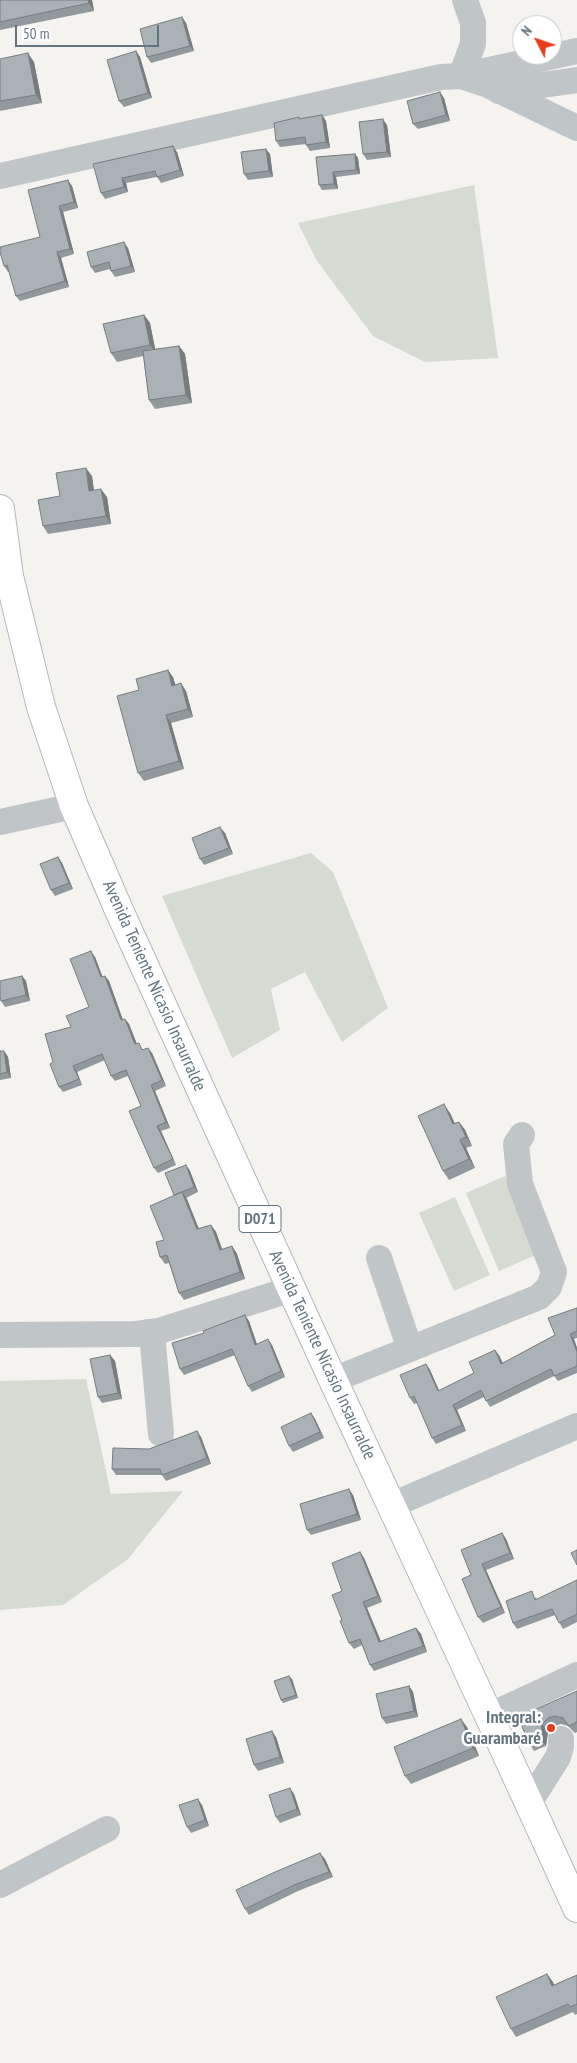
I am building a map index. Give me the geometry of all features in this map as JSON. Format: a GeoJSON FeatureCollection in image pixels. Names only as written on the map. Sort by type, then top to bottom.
{"type":"FeatureCollection","features":[{"type":"Feature","properties":{"kind":"main road","name":"Avenida Teniente Nicasio Insaurralde"},"geometry":{"type":"LineString","coordinates":[[0,509],[4,577],[42,707],[74,806],[118,908],[333,1380],[529,1803],[574,1892]]}},
{"type":"Feature","properties":{"kind":"street"},"geometry":{"type":"LineString","coordinates":[[461,76],[473,44],[472,23],[466,1]]}},
{"type":"Feature","properties":{"kind":"street"},"geometry":{"type":"LineString","coordinates":[[0,176],[330,101],[577,51]]}},
{"type":"Feature","properties":{"kind":"street"},"geometry":{"type":"LineString","coordinates":[[461,76],[488,85],[577,128]]}},
{"type":"Feature","properties":{"kind":"street"},"geometry":{"type":"LineString","coordinates":[[499,91],[577,80]]}},
{"type":"Feature","properties":{"kind":"street"},"geometry":{"type":"LineString","coordinates":[[0,822],[74,806]]}},
{"type":"Feature","properties":{"kind":"street"},"geometry":{"type":"LineString","coordinates":[[333,1380],[539,1297],[549,1287],[554,1272],[520,1184],[516,1144],[522,1135]]}},
{"type":"Feature","properties":{"kind":"street"},"geometry":{"type":"LineString","coordinates":[[379,1258],[410,1349]]}},
{"type":"Feature","properties":{"kind":"street"},"geometry":{"type":"LineString","coordinates":[[0,1334],[136,1334],[292,1289]]}},
{"type":"Feature","properties":{"kind":"street"},"geometry":{"type":"LineString","coordinates":[[148,1332],[153,1344],[161,1434]]}},
{"type":"Feature","properties":{"kind":"street"},"geometry":{"type":"LineString","coordinates":[[392,1505],[577,1426]]}},
{"type":"Feature","properties":{"kind":"street"},"geometry":{"type":"LineString","coordinates":[[489,1716],[547,1701],[577,1675]]}},
{"type":"Feature","properties":{"kind":"street"},"geometry":{"type":"LineString","coordinates":[[529,1803],[558,1757],[562,1747],[561,1739]]}},
{"type":"Feature","properties":{"kind":"street"},"geometry":{"type":"LineString","coordinates":[[0,1885],[107,1829]]}},
{"type":"Feature","properties":{"kind":"shaded area"},"geometry":{"type":"Polygon","coordinates":[[[474,185],[498,358],[425,362],[373,336],[317,261],[298,223],[474,185]]]}},
{"type":"Feature","properties":{"kind":"shaded area"},"geometry":{"type":"Polygon","coordinates":[[[311,853],[333,872],[388,1008],[342,1042],[305,972],[271,989],[280,1030],[232,1058],[162,896],[311,853]]]}},
{"type":"Feature","properties":{"kind":"shaded area"},"geometry":{"type":"Polygon","coordinates":[[[505,1176],[538,1254],[499,1271],[466,1193],[505,1176]]]}},
{"type":"Feature","properties":{"kind":"shaded area"},"geometry":{"type":"Polygon","coordinates":[[[455,1197],[490,1275],[454,1291],[419,1213],[455,1197]]]}},
{"type":"Feature","properties":{"kind":"shaded area"},"geometry":{"type":"Polygon","coordinates":[[[86,1379],[111,1494],[183,1491],[128,1559],[63,1605],[0,1610],[0,1381],[86,1379]]]}},
{"type":"Feature","properties":{"kind":"building"},"geometry":{"type":"Polygon","coordinates":[[[0,0],[88,0],[89,3],[0,22],[0,0]]]}},
{"type":"Feature","properties":{"kind":"building"},"geometry":{"type":"Polygon","coordinates":[[[182,17],[190,46],[147,57],[140,29],[182,17]]]}},
{"type":"Feature","properties":{"kind":"building"},"geometry":{"type":"Polygon","coordinates":[[[136,51],[148,93],[119,101],[107,60],[136,51]]]}},
{"type":"Feature","properties":{"kind":"building"},"geometry":{"type":"Polygon","coordinates":[[[28,53],[36,95],[0,101],[0,59],[28,53]]]}},
{"type":"Feature","properties":{"kind":"building"},"geometry":{"type":"Polygon","coordinates":[[[440,92],[446,115],[413,124],[407,101],[440,92]]]}},
{"type":"Feature","properties":{"kind":"building"},"geometry":{"type":"Polygon","coordinates":[[[322,115],[326,142],[306,145],[305,137],[276,141],[274,123],[299,117],[299,119],[322,115]]]}},
{"type":"Feature","properties":{"kind":"building"},"geometry":{"type":"Polygon","coordinates":[[[383,119],[387,152],[363,154],[359,122],[383,119]]]}},
{"type":"Feature","properties":{"kind":"building"},"geometry":{"type":"Polygon","coordinates":[[[173,146],[180,170],[157,177],[155,171],[122,178],[124,187],[101,193],[93,164],[173,146]]]}},
{"type":"Feature","properties":{"kind":"building"},"geometry":{"type":"Polygon","coordinates":[[[266,149],[269,171],[244,174],[241,152],[266,149]]]}},
{"type":"Feature","properties":{"kind":"building"},"geometry":{"type":"Polygon","coordinates":[[[355,154],[356,170],[333,172],[334,184],[319,185],[316,157],[355,154]]]}},
{"type":"Feature","properties":{"kind":"building"},"geometry":{"type":"Polygon","coordinates":[[[68,180],[74,202],[59,206],[70,249],[57,252],[65,281],[16,296],[7,265],[4,266],[0,247],[40,237],[28,190],[68,180]]]}},
{"type":"Feature","properties":{"kind":"building"},"geometry":{"type":"Polygon","coordinates":[[[124,242],[131,266],[111,271],[109,262],[91,267],[87,252],[124,242]]]}},
{"type":"Feature","properties":{"kind":"building"},"geometry":{"type":"Polygon","coordinates":[[[144,315],[150,345],[111,353],[103,324],[144,315]]]}},
{"type":"Feature","properties":{"kind":"building"},"geometry":{"type":"Polygon","coordinates":[[[179,346],[186,395],[149,400],[143,351],[179,346]]]}},
{"type":"Feature","properties":{"kind":"building"},"geometry":{"type":"Polygon","coordinates":[[[86,468],[89,491],[101,489],[106,516],[43,526],[38,500],[60,496],[56,473],[86,468]]]}},
{"type":"Feature","properties":{"kind":"building"},"geometry":{"type":"Polygon","coordinates":[[[168,670],[172,686],[181,683],[188,709],[166,715],[179,761],[138,773],[117,696],[139,690],[136,679],[168,670]]]}},
{"type":"Feature","properties":{"kind":"building"},"geometry":{"type":"Polygon","coordinates":[[[220,827],[229,848],[200,859],[192,838],[220,827]]]}},
{"type":"Feature","properties":{"kind":"building"},"geometry":{"type":"Polygon","coordinates":[[[58,857],[69,883],[51,890],[40,864],[58,857]]]}},
{"type":"Feature","properties":{"kind":"building"},"geometry":{"type":"Polygon","coordinates":[[[91,951],[101,977],[105,976],[121,1020],[125,1019],[135,1044],[139,1043],[142,1050],[148,1048],[162,1080],[151,1085],[166,1122],[157,1126],[173,1159],[154,1168],[129,1111],[141,1106],[126,1070],[111,1076],[102,1054],[73,1066],[79,1079],[59,1087],[50,1064],[53,1062],[45,1034],[71,1027],[66,1016],[89,1007],[70,959],[91,951]]]}},
{"type":"Feature","properties":{"kind":"building"},"geometry":{"type":"Polygon","coordinates":[[[22,976],[26,995],[1,1001],[0,981],[22,976]]]}},
{"type":"Feature","properties":{"kind":"building"},"geometry":{"type":"Polygon","coordinates":[[[0,1051],[4,1051],[7,1072],[0,1074],[0,1051]]]}},
{"type":"Feature","properties":{"kind":"building"},"geometry":{"type":"Polygon","coordinates":[[[444,1104],[453,1124],[459,1122],[466,1137],[460,1140],[469,1159],[443,1171],[418,1116],[444,1104]]]}},
{"type":"Feature","properties":{"kind":"building"},"geometry":{"type":"Polygon","coordinates":[[[186,1165],[194,1187],[174,1195],[165,1173],[186,1165]]]}},
{"type":"Feature","properties":{"kind":"building"},"geometry":{"type":"Polygon","coordinates":[[[182,1192],[197,1229],[211,1225],[220,1250],[232,1246],[240,1272],[179,1293],[167,1255],[160,1257],[156,1242],[164,1240],[150,1206],[182,1192]]]}},
{"type":"Feature","properties":{"kind":"building"},"geometry":{"type":"Polygon","coordinates":[[[577,1308],[577,1331],[570,1334],[577,1352],[577,1366],[554,1376],[551,1369],[486,1401],[481,1390],[453,1405],[462,1425],[432,1438],[414,1396],[410,1398],[400,1375],[426,1364],[438,1391],[474,1373],[469,1362],[495,1350],[501,1364],[555,1335],[548,1318],[577,1308]]]}},
{"type":"Feature","properties":{"kind":"building"},"geometry":{"type":"Polygon","coordinates":[[[245,1315],[255,1345],[268,1339],[281,1371],[248,1386],[232,1349],[180,1369],[172,1343],[204,1333],[203,1331],[245,1315]]]}},
{"type":"Feature","properties":{"kind":"building"},"geometry":{"type":"Polygon","coordinates":[[[110,1355],[118,1393],[98,1397],[90,1359],[110,1355]]]}},
{"type":"Feature","properties":{"kind":"building"},"geometry":{"type":"Polygon","coordinates":[[[311,1413],[320,1432],[289,1446],[281,1427],[311,1413]]]}},
{"type":"Feature","properties":{"kind":"building"},"geometry":{"type":"Polygon","coordinates":[[[197,1431],[207,1458],[162,1475],[160,1469],[112,1469],[113,1448],[149,1449],[197,1431]]]}},
{"type":"Feature","properties":{"kind":"building"},"geometry":{"type":"Polygon","coordinates":[[[349,1489],[357,1514],[307,1530],[300,1504],[349,1489]]]}},
{"type":"Feature","properties":{"kind":"building"},"geometry":{"type":"Polygon","coordinates":[[[502,1533],[510,1553],[482,1564],[501,1607],[478,1617],[462,1579],[471,1575],[461,1550],[502,1533]]]}},
{"type":"Feature","properties":{"kind":"building"},"geometry":{"type":"Polygon","coordinates":[[[577,1550],[577,1565],[571,1553],[577,1550]]]}},
{"type":"Feature","properties":{"kind":"building"},"geometry":{"type":"Polygon","coordinates":[[[360,1552],[378,1596],[363,1602],[379,1642],[416,1628],[423,1646],[370,1665],[360,1639],[349,1643],[332,1595],[342,1591],[332,1563],[360,1552]]]}},
{"type":"Feature","properties":{"kind":"building"},"geometry":{"type":"Polygon","coordinates":[[[577,1580],[577,1614],[559,1623],[552,1609],[513,1623],[506,1601],[532,1591],[535,1600],[577,1580]]]}},
{"type":"Feature","properties":{"kind":"building"},"geometry":{"type":"Polygon","coordinates":[[[289,1676],[296,1695],[281,1700],[274,1681],[289,1676]]]}},
{"type":"Feature","properties":{"kind":"building"},"geometry":{"type":"Polygon","coordinates":[[[409,1686],[414,1711],[382,1718],[376,1694],[409,1686]]]}},
{"type":"Feature","properties":{"kind":"building"},"geometry":{"type":"Polygon","coordinates":[[[577,1691],[577,1722],[569,1726],[563,1718],[555,1716],[548,1718],[542,1724],[540,1738],[529,1743],[518,1717],[577,1691]]]}},
{"type":"Feature","properties":{"kind":"building"},"geometry":{"type":"Polygon","coordinates":[[[461,1719],[473,1748],[405,1776],[394,1747],[461,1719]]]}},
{"type":"Feature","properties":{"kind":"building"},"geometry":{"type":"Polygon","coordinates":[[[272,1731],[280,1757],[254,1765],[246,1739],[272,1731]]]}},
{"type":"Feature","properties":{"kind":"building"},"geometry":{"type":"Polygon","coordinates":[[[290,1788],[297,1809],[276,1817],[269,1795],[290,1788]]]}},
{"type":"Feature","properties":{"kind":"building"},"geometry":{"type":"Polygon","coordinates":[[[198,1799],[205,1820],[187,1827],[179,1805],[198,1799]]]}},
{"type":"Feature","properties":{"kind":"building"},"geometry":{"type":"Polygon","coordinates":[[[320,1853],[329,1872],[294,1885],[245,1909],[236,1890],[320,1853]]]}},
{"type":"Feature","properties":{"kind":"building"},"geometry":{"type":"Polygon","coordinates":[[[547,1974],[552,1986],[577,1975],[577,2004],[570,2007],[568,2004],[511,2029],[496,1997],[547,1974]]]}},
{"type":"Feature","properties":{"kind":"place","name":"Integral: Guarambaré"},"geometry":{"type":"Point","coordinates":[551,1728]}}]}
